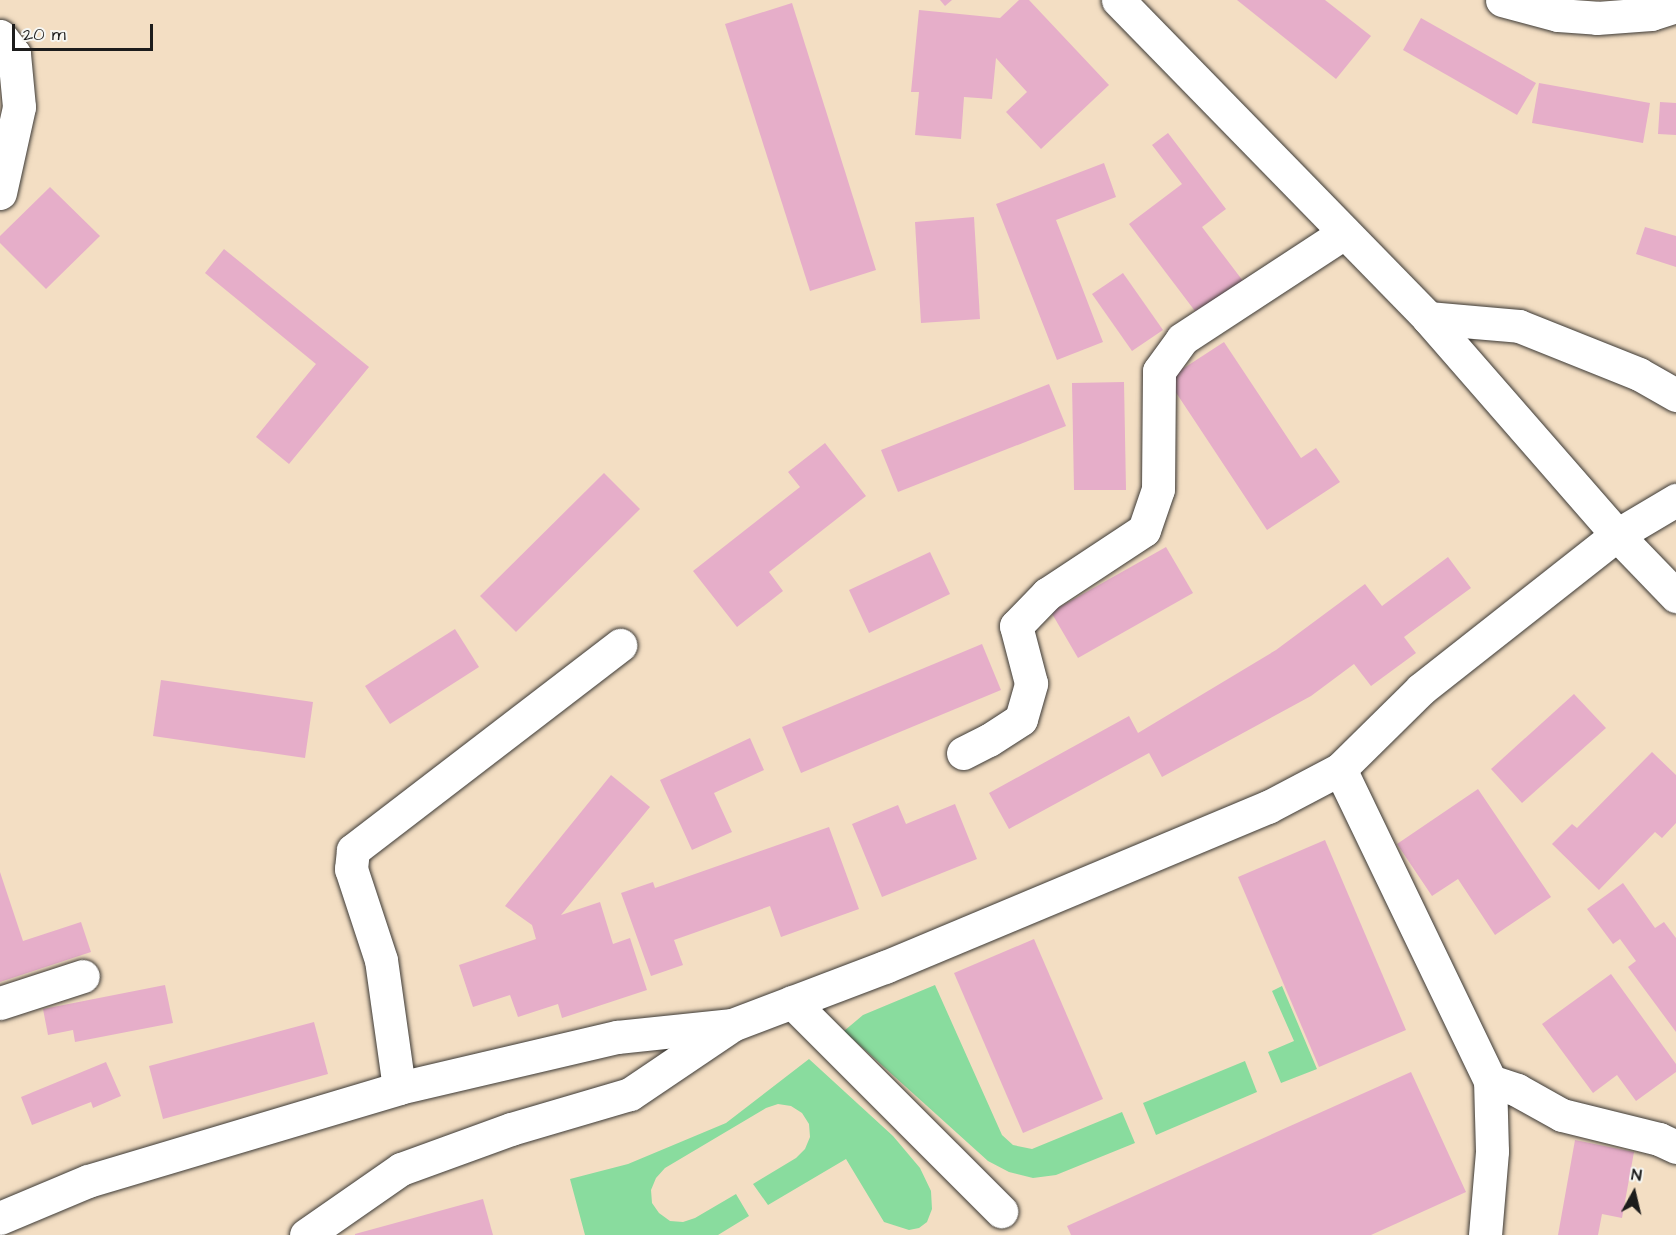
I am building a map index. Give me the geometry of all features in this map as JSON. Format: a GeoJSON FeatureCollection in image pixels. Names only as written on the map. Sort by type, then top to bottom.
{"type":"FeatureCollection","features":[{"type":"Feature","properties":{"kind":"street"},"geometry":{"type":"LineString","coordinates":[[1502,0],[1558,15],[1597,18],[1651,14],[1676,6]]}},
{"type":"Feature","properties":{"kind":"street"},"geometry":{"type":"LineString","coordinates":[[1121,1],[1428,318],[1617,535],[1676,596]]}},
{"type":"Feature","properties":{"kind":"street"},"geometry":{"type":"LineString","coordinates":[[0,36],[14,54],[19,107],[0,193]]}},
{"type":"Feature","properties":{"kind":"street"},"geometry":{"type":"LineString","coordinates":[[963,753],[989,740],[1021,719],[1031,683],[1016,626],[1047,594],[1144,530],[1158,489],[1159,371],[1182,339],[1344,233]]}},
{"type":"Feature","properties":{"kind":"street"},"geometry":{"type":"LineString","coordinates":[[1428,318],[1519,326],[1639,374],[1676,395]]}},
{"type":"Feature","properties":{"kind":"street"},"geometry":{"type":"LineString","coordinates":[[306,1235],[401,1169],[511,1129],[630,1094],[732,1025],[885,967],[1268,807],[1340,769],[1421,689],[1617,535],[1676,500]]}},
{"type":"Feature","properties":{"kind":"street"},"geometry":{"type":"LineString","coordinates":[[399,1088],[381,960],[351,869],[353,850],[620,645]]}},
{"type":"Feature","properties":{"kind":"street"},"geometry":{"type":"LineString","coordinates":[[1340,769],[1490,1081],[1492,1151],[1485,1235]]}},
{"type":"Feature","properties":{"kind":"street"},"geometry":{"type":"LineString","coordinates":[[0,1004],[83,976]]}},
{"type":"Feature","properties":{"kind":"street"},"geometry":{"type":"LineString","coordinates":[[792,1002],[1001,1211]]}},
{"type":"Feature","properties":{"kind":"street"},"geometry":{"type":"LineString","coordinates":[[0,1218],[88,1181],[399,1088],[617,1037],[732,1025]]}},
{"type":"Feature","properties":{"kind":"street"},"geometry":{"type":"LineString","coordinates":[[1490,1081],[1517,1090],[1562,1115],[1659,1139],[1676,1147]]}},
{"type":"Feature","properties":{"kind":"green space"},"geometry":{"type":"Polygon","coordinates":[[[935,985],[1002,1135],[1013,1145],[1032,1149],[1122,1112],[1135,1143],[1056,1175],[1033,1178],[1009,1172],[988,1161],[844,1031],[863,1015],[935,985]]]}},
{"type":"Feature","properties":{"kind":"green space"},"geometry":{"type":"Polygon","coordinates":[[[1282,986],[1317,1069],[1281,1083],[1268,1052],[1294,1041],[1272,991],[1282,986]]]}},
{"type":"Feature","properties":{"kind":"green space"},"geometry":{"type":"Polygon","coordinates":[[[809,1059],[893,1136],[920,1168],[931,1191],[932,1209],[927,1222],[919,1228],[909,1230],[884,1222],[846,1159],[768,1205],[753,1184],[796,1158],[805,1149],[810,1137],[809,1124],[802,1113],[791,1106],[778,1104],[766,1108],[665,1168],[656,1178],[651,1190],[652,1203],[659,1213],[670,1221],[683,1222],[695,1218],[736,1194],[749,1216],[718,1235],[585,1235],[570,1179],[628,1164],[726,1123],[809,1059]]]}},
{"type":"Feature","properties":{"kind":"green space"},"geometry":{"type":"Polygon","coordinates":[[[1245,1061],[1257,1092],[1156,1135],[1143,1103],[1245,1061]]]}},
{"type":"Feature","properties":{"kind":"building"},"geometry":{"type":"Polygon","coordinates":[[[940,0],[952,0],[945,6],[940,0]]]}},
{"type":"Feature","properties":{"kind":"building"},"geometry":{"type":"Polygon","coordinates":[[[1019,0],[1029,0],[1109,85],[1041,149],[1006,112],[1027,92],[996,58],[992,99],[964,97],[961,139],[915,135],[919,92],[911,92],[919,10],[1000,18],[1019,0]]]}},
{"type":"Feature","properties":{"kind":"building"},"geometry":{"type":"Polygon","coordinates":[[[1237,0],[1325,0],[1371,36],[1336,79],[1237,0]]]}},
{"type":"Feature","properties":{"kind":"building"},"geometry":{"type":"Polygon","coordinates":[[[792,3],[876,270],[810,291],[725,24],[792,3]]]}},
{"type":"Feature","properties":{"kind":"building"},"geometry":{"type":"Polygon","coordinates":[[[1421,18],[1536,83],[1517,115],[1403,50],[1421,18]]]}},
{"type":"Feature","properties":{"kind":"building"},"geometry":{"type":"Polygon","coordinates":[[[1539,83],[1650,103],[1643,143],[1532,123],[1539,83]]]}},
{"type":"Feature","properties":{"kind":"building"},"geometry":{"type":"Polygon","coordinates":[[[1660,102],[1676,103],[1676,135],[1658,134],[1660,102]]]}},
{"type":"Feature","properties":{"kind":"building"},"geometry":{"type":"Polygon","coordinates":[[[1168,133],[1226,209],[1202,227],[1243,281],[1198,315],[1129,224],[1182,184],[1152,145],[1168,133]]]}},
{"type":"Feature","properties":{"kind":"building"},"geometry":{"type":"Polygon","coordinates":[[[1104,163],[1116,197],[1056,220],[1103,342],[1057,360],[996,204],[1104,163]]]}},
{"type":"Feature","properties":{"kind":"building"},"geometry":{"type":"Polygon","coordinates":[[[50,187],[100,236],[46,289],[0,243],[0,236],[50,187]]]}},
{"type":"Feature","properties":{"kind":"building"},"geometry":{"type":"Polygon","coordinates":[[[974,217],[980,319],[921,323],[915,222],[974,217]]]}},
{"type":"Feature","properties":{"kind":"building"},"geometry":{"type":"Polygon","coordinates":[[[1645,227],[1676,236],[1676,267],[1636,254],[1645,227]]]}},
{"type":"Feature","properties":{"kind":"building"},"geometry":{"type":"Polygon","coordinates":[[[224,249],[369,367],[289,464],[256,437],[316,364],[205,273],[224,249]]]}},
{"type":"Feature","properties":{"kind":"building"},"geometry":{"type":"Polygon","coordinates":[[[1123,273],[1163,330],[1132,351],[1092,294],[1123,273]]]}},
{"type":"Feature","properties":{"kind":"building"},"geometry":{"type":"Polygon","coordinates":[[[1224,342],[1301,458],[1316,448],[1340,482],[1267,530],[1167,379],[1224,342]]]}},
{"type":"Feature","properties":{"kind":"building"},"geometry":{"type":"Polygon","coordinates":[[[1124,382],[1126,490],[1074,490],[1072,383],[1124,382]]]}},
{"type":"Feature","properties":{"kind":"building"},"geometry":{"type":"Polygon","coordinates":[[[1049,384],[1066,426],[898,492],[881,450],[1049,384]]]}},
{"type":"Feature","properties":{"kind":"building"},"geometry":{"type":"Polygon","coordinates":[[[825,443],[866,496],[769,572],[783,591],[737,627],[693,571],[800,487],[788,472],[825,443]]]}},
{"type":"Feature","properties":{"kind":"building"},"geometry":{"type":"Polygon","coordinates":[[[604,473],[640,509],[516,632],[480,596],[604,473]]]}},
{"type":"Feature","properties":{"kind":"building"},"geometry":{"type":"Polygon","coordinates":[[[1166,547],[1193,593],[1078,658],[1051,612],[1166,547]]]}},
{"type":"Feature","properties":{"kind":"building"},"geometry":{"type":"Polygon","coordinates":[[[930,552],[950,594],[869,633],[849,590],[930,552]]]}},
{"type":"Feature","properties":{"kind":"building"},"geometry":{"type":"Polygon","coordinates":[[[1448,557],[1471,588],[1404,637],[1416,653],[1371,686],[1354,664],[1311,696],[1162,777],[1149,753],[1009,829],[989,793],[1129,716],[1138,733],[1276,650],[1365,584],[1382,606],[1448,557]]]}},
{"type":"Feature","properties":{"kind":"building"},"geometry":{"type":"Polygon","coordinates":[[[455,629],[479,667],[390,724],[365,686],[455,629]]]}},
{"type":"Feature","properties":{"kind":"building"},"geometry":{"type":"Polygon","coordinates":[[[982,644],[1001,690],[801,773],[782,727],[982,644]]]}},
{"type":"Feature","properties":{"kind":"building"},"geometry":{"type":"Polygon","coordinates":[[[161,680],[313,702],[305,758],[153,736],[161,680]]]}},
{"type":"Feature","properties":{"kind":"building"},"geometry":{"type":"Polygon","coordinates":[[[1574,694],[1606,728],[1522,803],[1491,769],[1574,694]]]}},
{"type":"Feature","properties":{"kind":"building"},"geometry":{"type":"Polygon","coordinates":[[[750,738],[764,770],[714,793],[732,832],[692,850],[660,780],[750,738]]]}},
{"type":"Feature","properties":{"kind":"building"},"geometry":{"type":"Polygon","coordinates":[[[1652,752],[1676,775],[1676,823],[1662,838],[1655,832],[1599,890],[1552,844],[1572,824],[1577,828],[1652,752]]]}},
{"type":"Feature","properties":{"kind":"building"},"geometry":{"type":"Polygon","coordinates":[[[611,775],[650,807],[561,915],[600,902],[613,944],[630,938],[647,990],[562,1018],[558,1004],[518,1017],[510,995],[473,1007],[459,965],[536,939],[532,925],[505,906],[611,775]]]}},
{"type":"Feature","properties":{"kind":"building"},"geometry":{"type":"Polygon","coordinates":[[[1478,789],[1551,897],[1495,935],[1458,879],[1432,896],[1397,844],[1478,789]]]}},
{"type":"Feature","properties":{"kind":"building"},"geometry":{"type":"Polygon","coordinates":[[[955,804],[977,859],[882,897],[852,824],[898,805],[906,824],[955,804]]]}},
{"type":"Feature","properties":{"kind":"building"},"geometry":{"type":"Polygon","coordinates":[[[829,827],[859,909],[781,937],[770,906],[674,940],[683,965],[651,976],[621,893],[653,882],[655,888],[829,827]]]}},
{"type":"Feature","properties":{"kind":"building"},"geometry":{"type":"Polygon","coordinates":[[[1325,840],[1406,1030],[1319,1067],[1238,877],[1325,840]]]}},
{"type":"Feature","properties":{"kind":"building"},"geometry":{"type":"Polygon","coordinates":[[[0,872],[23,941],[81,922],[91,952],[0,982],[0,872]]]}},
{"type":"Feature","properties":{"kind":"building"},"geometry":{"type":"Polygon","coordinates":[[[1623,883],[1655,928],[1664,922],[1676,938],[1676,1032],[1628,967],[1636,961],[1620,939],[1613,944],[1587,909],[1623,883]]]}},
{"type":"Feature","properties":{"kind":"building"},"geometry":{"type":"Polygon","coordinates":[[[1034,939],[1103,1099],[1023,1133],[954,973],[1034,939]]]}},
{"type":"Feature","properties":{"kind":"building"},"geometry":{"type":"Polygon","coordinates":[[[1611,974],[1676,1064],[1676,1072],[1636,1101],[1617,1075],[1593,1093],[1542,1024],[1611,974]]]}},
{"type":"Feature","properties":{"kind":"building"},"geometry":{"type":"Polygon","coordinates":[[[165,985],[173,1023],[75,1042],[73,1030],[48,1035],[43,1009],[165,985]]]}},
{"type":"Feature","properties":{"kind":"building"},"geometry":{"type":"Polygon","coordinates":[[[314,1022],[328,1074],[163,1119],[149,1066],[314,1022]]]}},
{"type":"Feature","properties":{"kind":"building"},"geometry":{"type":"Polygon","coordinates":[[[106,1062],[121,1096],[93,1108],[91,1102],[32,1125],[21,1097],[106,1062]]]}},
{"type":"Feature","properties":{"kind":"building"},"geometry":{"type":"Polygon","coordinates":[[[1411,1072],[1466,1192],[1371,1235],[1071,1235],[1067,1226],[1411,1072]]]}},
{"type":"Feature","properties":{"kind":"building"},"geometry":{"type":"Polygon","coordinates":[[[1575,1140],[1634,1152],[1622,1218],[1602,1214],[1598,1235],[1558,1235],[1575,1140]]]}},
{"type":"Feature","properties":{"kind":"building"},"geometry":{"type":"Polygon","coordinates":[[[483,1199],[493,1235],[355,1235],[355,1234],[483,1199]]]}}]}
